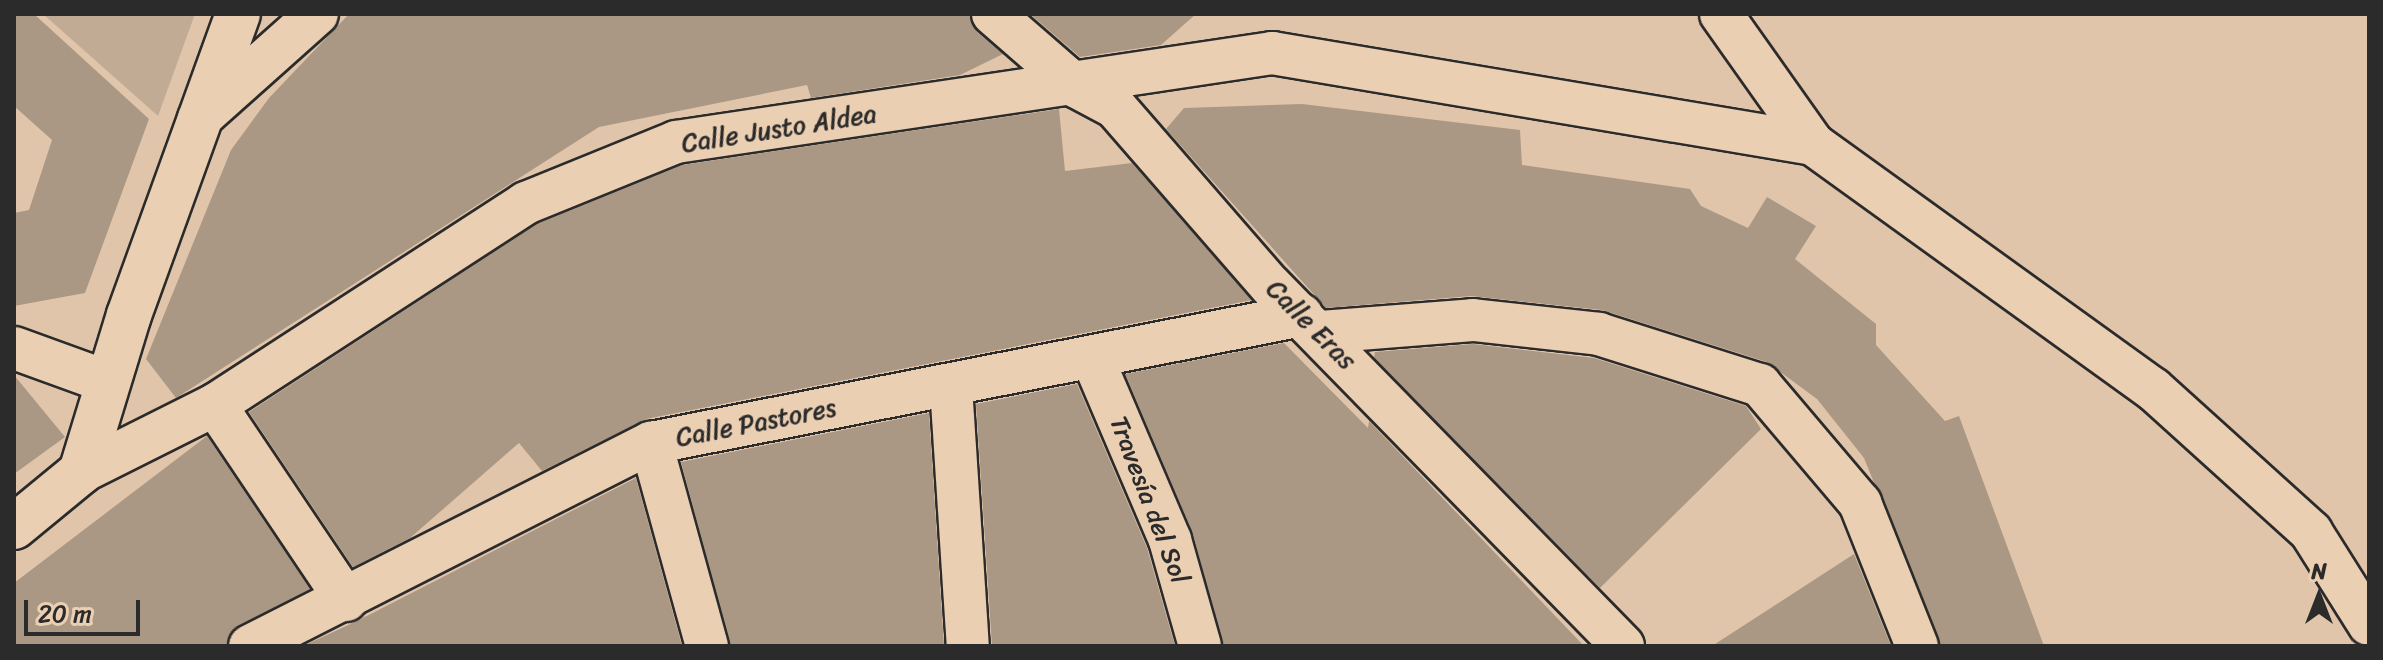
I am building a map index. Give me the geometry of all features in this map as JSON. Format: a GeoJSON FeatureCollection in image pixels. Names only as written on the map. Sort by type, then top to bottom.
{"type":"FeatureCollection","features":[{"type":"Feature","properties":{"kind":"street"},"geometry":{"type":"LineString","coordinates":[[14,527],[81,472],[108,382],[238,14]]}},
{"type":"Feature","properties":{"kind":"street"},"geometry":{"type":"LineString","coordinates":[[199,119],[317,14]]}},
{"type":"Feature","properties":{"kind":"street","name":"Calle Eras"},"geometry":{"type":"LineString","coordinates":[[993,14],[1077,87],[1115,107],[1311,323],[1623,646]]}},
{"type":"Feature","properties":{"kind":"street"},"geometry":{"type":"LineString","coordinates":[[1721,14],[1813,144],[2153,389],[2311,532],[2369,624]]}},
{"type":"Feature","properties":{"kind":"street","name":"Calle Justo Aldea"},"geometry":{"type":"LineString","coordinates":[[81,472],[215,405],[526,203],[676,142],[1077,87],[1272,53],[1813,144]]}},
{"type":"Feature","properties":{"kind":"street","name":"Calle Pastores"},"geometry":{"type":"LineString","coordinates":[[250,646],[651,443],[1092,357],[1311,323],[1473,320],[1599,334],[1760,385],[1860,503],[1917,646]]}},
{"type":"Feature","properties":{"kind":"street"},"geometry":{"type":"LineString","coordinates":[[14,348],[108,382]]}},
{"type":"Feature","properties":{"kind":"street","name":"Travesía del Sol"},"geometry":{"type":"LineString","coordinates":[[1092,357],[1170,540],[1200,646]]}},
{"type":"Feature","properties":{"kind":"street"},"geometry":{"type":"LineString","coordinates":[[951,386],[968,646]]}},
{"type":"Feature","properties":{"kind":"street"},"geometry":{"type":"LineString","coordinates":[[215,405],[346,600]]}},
{"type":"Feature","properties":{"kind":"street"},"geometry":{"type":"LineString","coordinates":[[651,443],[707,646]]}},
{"type":"Feature","properties":{"kind":"shaded area"},"geometry":{"type":"Polygon","coordinates":[[[43,14],[195,14],[158,116],[43,14]]]}},
{"type":"Feature","properties":{"kind":"building"},"geometry":{"type":"Polygon","coordinates":[[[14,14],[34,14],[149,119],[85,293],[14,306],[14,213],[29,210],[52,140],[14,106],[14,14]]]}},
{"type":"Feature","properties":{"kind":"building"},"geometry":{"type":"Polygon","coordinates":[[[349,14],[970,14],[977,32],[1003,54],[960,75],[811,98],[807,85],[599,127],[176,398],[146,359],[231,150],[269,98],[349,14]]]}},
{"type":"Feature","properties":{"kind":"building"},"geometry":{"type":"Polygon","coordinates":[[[1030,14],[1196,14],[1161,45],[1080,57],[1030,14]]]}},
{"type":"Feature","properties":{"kind":"building"},"geometry":{"type":"Polygon","coordinates":[[[1302,104],[1520,130],[1522,165],[1690,189],[1701,206],[1748,228],[1767,197],[1816,226],[1795,259],[1876,324],[1876,345],[1945,421],[1959,416],[2044,646],[1940,646],[1864,458],[1817,399],[1767,362],[1602,310],[1471,296],[1326,308],[1166,129],[1184,108],[1302,104]]]}},
{"type":"Feature","properties":{"kind":"building"},"geometry":{"type":"Polygon","coordinates":[[[1059,109],[1065,171],[1132,163],[1252,300],[646,419],[542,471],[519,443],[410,538],[353,567],[249,412],[537,224],[682,165],[1059,109]]]}},
{"type":"Feature","properties":{"kind":"building"},"geometry":{"type":"Polygon","coordinates":[[[1284,343],[1368,428],[1369,421],[1584,646],[1223,646],[1192,531],[1125,374],[1284,343]]]}},
{"type":"Feature","properties":{"kind":"building"},"geometry":{"type":"Polygon","coordinates":[[[1473,344],[1594,358],[1746,406],[1761,429],[1600,588],[1374,358],[1375,352],[1473,344]]]}},
{"type":"Feature","properties":{"kind":"building"},"geometry":{"type":"Polygon","coordinates":[[[14,375],[65,437],[14,474],[14,375]]]}},
{"type":"Feature","properties":{"kind":"building"},"geometry":{"type":"Polygon","coordinates":[[[1077,384],[1147,548],[1175,646],[992,646],[976,404],[1077,384]]]}},
{"type":"Feature","properties":{"kind":"building"},"geometry":{"type":"Polygon","coordinates":[[[929,413],[944,646],[730,646],[681,462],[929,413]]]}},
{"type":"Feature","properties":{"kind":"building"},"geometry":{"type":"Polygon","coordinates":[[[207,436],[310,589],[239,625],[226,646],[14,646],[14,583],[207,436]]]}},
{"type":"Feature","properties":{"kind":"building"},"geometry":{"type":"Polygon","coordinates":[[[636,478],[682,646],[303,646],[359,620],[636,478]]]}},
{"type":"Feature","properties":{"kind":"building"},"geometry":{"type":"Polygon","coordinates":[[[1854,554],[1891,646],[1712,646],[1780,602],[1854,554]]]}}]}
